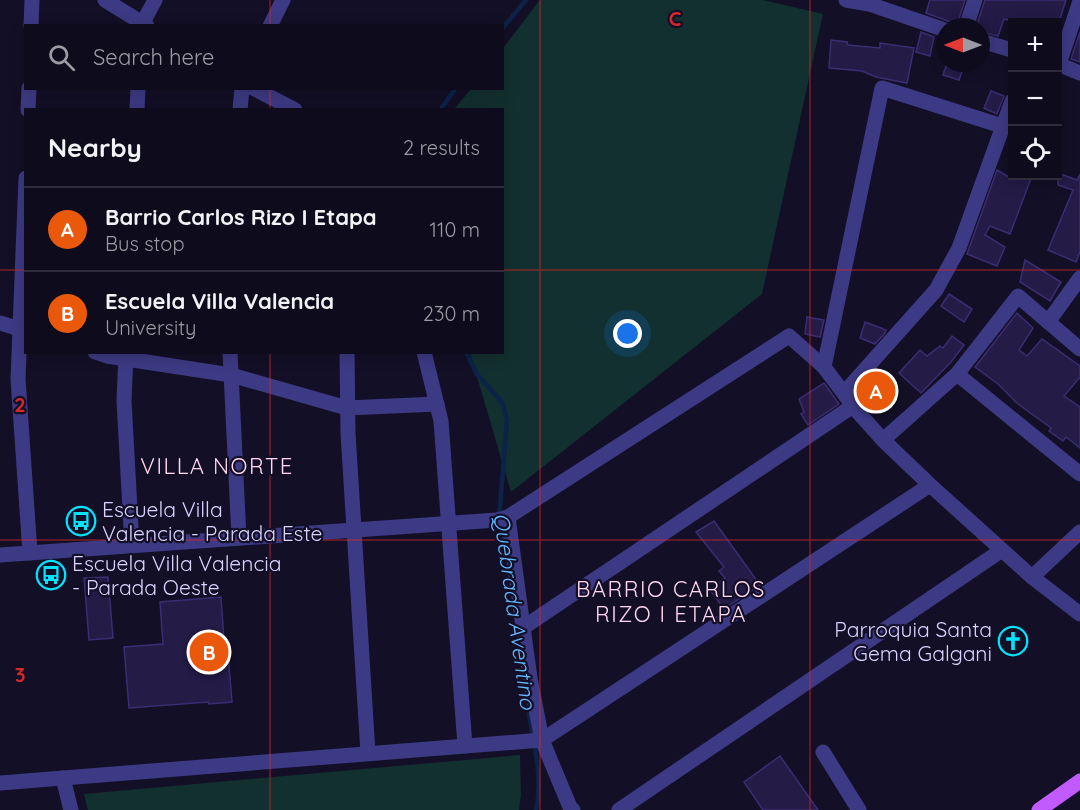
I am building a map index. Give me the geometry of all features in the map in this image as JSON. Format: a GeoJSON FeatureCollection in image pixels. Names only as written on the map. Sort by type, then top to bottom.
{"type":"FeatureCollection","features":[{"type":"Feature","properties":{"kind":"main road"},"geometry":{"type":"LineString","coordinates":[[1039,810],[1080,781]]}},
{"type":"Feature","properties":{"kind":"street"},"geometry":{"type":"LineString","coordinates":[[31,24],[32,0]]}},
{"type":"Feature","properties":{"kind":"street"},"geometry":{"type":"LineString","coordinates":[[105,0],[142,24]]}},
{"type":"Feature","properties":{"kind":"street"},"geometry":{"type":"LineString","coordinates":[[144,24],[155,0]]}},
{"type":"Feature","properties":{"kind":"street"},"geometry":{"type":"LineString","coordinates":[[271,24],[283,0]]}},
{"type":"Feature","properties":{"kind":"street"},"geometry":{"type":"LineString","coordinates":[[846,0],[870,2],[936,27]]}},
{"type":"Feature","properties":{"kind":"street"},"geometry":{"type":"LineString","coordinates":[[969,18],[975,0]]}},
{"type":"Feature","properties":{"kind":"street"},"geometry":{"type":"LineString","coordinates":[[1062,53],[1080,1]]}},
{"type":"Feature","properties":{"kind":"street"},"geometry":{"type":"LineString","coordinates":[[990,44],[1008,49]]}},
{"type":"Feature","properties":{"kind":"street"},"geometry":{"type":"LineString","coordinates":[[1062,66],[1080,73]]}},
{"type":"Feature","properties":{"kind":"street"},"geometry":{"type":"LineString","coordinates":[[824,367],[882,88],[1002,126]]}},
{"type":"Feature","properties":{"kind":"street"},"geometry":{"type":"LineString","coordinates":[[28,108],[29,90]]}},
{"type":"Feature","properties":{"kind":"street"},"geometry":{"type":"LineString","coordinates":[[137,108],[138,90]]}},
{"type":"Feature","properties":{"kind":"street"},"geometry":{"type":"LineString","coordinates":[[240,108],[242,90]]}},
{"type":"Feature","properties":{"kind":"street"},"geometry":{"type":"LineString","coordinates":[[257,90],[291,108]]}},
{"type":"Feature","properties":{"kind":"street"},"geometry":{"type":"LineString","coordinates":[[524,627],[849,400],[936,290],[959,248],[1008,111]]}},
{"type":"Feature","properties":{"kind":"street"},"geometry":{"type":"LineString","coordinates":[[1048,322],[1080,278]]}},
{"type":"Feature","properties":{"kind":"street"},"geometry":{"type":"LineString","coordinates":[[24,279],[23,330],[18,379],[30,553]]}},
{"type":"Feature","properties":{"kind":"street"},"geometry":{"type":"LineString","coordinates":[[884,440],[957,374],[1018,296],[1080,350]]}},
{"type":"Feature","properties":{"kind":"street"},"geometry":{"type":"LineString","coordinates":[[0,324],[23,330]]}},
{"type":"Feature","properties":{"kind":"street"},"geometry":{"type":"LineString","coordinates":[[0,555],[497,520],[508,517],[789,336],[824,367],[884,440],[930,485],[1032,577],[1080,614]]}},
{"type":"Feature","properties":{"kind":"street"},"geometry":{"type":"LineString","coordinates":[[110,354],[231,375],[347,408],[437,404]]}},
{"type":"Feature","properties":{"kind":"street"},"geometry":{"type":"LineString","coordinates":[[230,354],[240,538]]}},
{"type":"Feature","properties":{"kind":"street"},"geometry":{"type":"LineString","coordinates":[[346,354],[347,408],[368,753]]}},
{"type":"Feature","properties":{"kind":"street"},"geometry":{"type":"LineString","coordinates":[[424,354],[441,421],[465,746]]}},
{"type":"Feature","properties":{"kind":"street"},"geometry":{"type":"LineString","coordinates":[[126,356],[124,401],[132,545]]}},
{"type":"Feature","properties":{"kind":"street"},"geometry":{"type":"LineString","coordinates":[[957,374],[1080,474]]}},
{"type":"Feature","properties":{"kind":"street"},"geometry":{"type":"LineString","coordinates":[[0,783],[542,740],[930,485]]}},
{"type":"Feature","properties":{"kind":"street"},"geometry":{"type":"LineString","coordinates":[[508,517],[530,678],[542,740],[573,810]]}},
{"type":"Feature","properties":{"kind":"street"},"geometry":{"type":"LineString","coordinates":[[1032,577],[1080,532]]}},
{"type":"Feature","properties":{"kind":"street"},"geometry":{"type":"LineString","coordinates":[[619,810],[1002,550]]}},
{"type":"Feature","properties":{"kind":"street"},"geometry":{"type":"LineString","coordinates":[[824,752],[859,810]]}},
{"type":"Feature","properties":{"kind":"street"},"geometry":{"type":"LineString","coordinates":[[63,778],[71,810]]}},
{"type":"Feature","properties":{"kind":"green space"},"geometry":{"type":"Polygon","coordinates":[[[540,0],[763,0],[823,14],[762,294],[511,492],[470,354],[504,354],[504,108],[455,108],[470,90],[504,90],[504,47],[540,0]]]}},
{"type":"Feature","properties":{"kind":"green space"},"geometry":{"type":"Polygon","coordinates":[[[520,755],[519,810],[88,810],[84,794],[520,755]]]}},
{"type":"Feature","properties":{"kind":"building"},"geometry":{"type":"Polygon","coordinates":[[[930,0],[965,0],[959,18],[940,18],[926,13],[930,0]]]}},
{"type":"Feature","properties":{"kind":"building"},"geometry":{"type":"Polygon","coordinates":[[[985,0],[1066,0],[1060,18],[1004,19],[998,36],[990,34],[990,18],[979,18],[985,0]]]}},
{"type":"Feature","properties":{"kind":"building"},"geometry":{"type":"Polygon","coordinates":[[[921,32],[934,37],[930,56],[916,52],[921,32]]]}},
{"type":"Feature","properties":{"kind":"building"},"geometry":{"type":"Polygon","coordinates":[[[1080,32],[1080,62],[1071,59],[1080,32]]]}},
{"type":"Feature","properties":{"kind":"building"},"geometry":{"type":"Polygon","coordinates":[[[831,40],[847,42],[848,45],[880,48],[880,43],[914,48],[907,83],[876,77],[862,71],[829,68],[831,40]]]}},
{"type":"Feature","properties":{"kind":"building"},"geometry":{"type":"Polygon","coordinates":[[[944,72],[962,72],[959,80],[943,75],[944,72]]]}},
{"type":"Feature","properties":{"kind":"building"},"geometry":{"type":"Polygon","coordinates":[[[991,91],[1004,96],[997,114],[984,108],[991,91]]]}},
{"type":"Feature","properties":{"kind":"building"},"geometry":{"type":"Polygon","coordinates":[[[997,170],[1008,176],[1008,180],[1030,180],[1010,234],[990,226],[985,235],[1005,247],[997,266],[967,254],[997,170]]]}},
{"type":"Feature","properties":{"kind":"building"},"geometry":{"type":"Polygon","coordinates":[[[1062,174],[1077,180],[1080,174],[1080,252],[1076,262],[1048,250],[1073,190],[1058,185],[1058,180],[1062,180],[1062,174]]]}},
{"type":"Feature","properties":{"kind":"building"},"geometry":{"type":"Polygon","coordinates":[[[1025,260],[1061,282],[1050,301],[1020,282],[1025,260]]]}},
{"type":"Feature","properties":{"kind":"building"},"geometry":{"type":"Polygon","coordinates":[[[949,294],[972,309],[964,322],[941,306],[949,294]]]}},
{"type":"Feature","properties":{"kind":"building"},"geometry":{"type":"Polygon","coordinates":[[[1017,313],[1033,328],[1019,350],[1027,356],[1042,339],[1080,366],[1080,377],[1064,396],[1080,407],[1080,448],[1066,437],[1063,441],[1049,431],[1051,428],[1018,404],[998,384],[975,367],[1017,313]]]}},
{"type":"Feature","properties":{"kind":"building"},"geometry":{"type":"Polygon","coordinates":[[[807,317],[824,320],[820,337],[805,334],[807,317]]]}},
{"type":"Feature","properties":{"kind":"building"},"geometry":{"type":"Polygon","coordinates":[[[865,322],[886,330],[875,344],[860,338],[865,322]]]}},
{"type":"Feature","properties":{"kind":"building"},"geometry":{"type":"Polygon","coordinates":[[[952,336],[964,345],[921,393],[899,373],[920,350],[927,356],[940,346],[943,348],[952,336]]]}},
{"type":"Feature","properties":{"kind":"building"},"geometry":{"type":"Polygon","coordinates":[[[824,383],[839,404],[808,425],[801,414],[804,412],[799,399],[824,383]]]}},
{"type":"Feature","properties":{"kind":"building"},"geometry":{"type":"Polygon","coordinates":[[[714,521],[760,585],[724,609],[710,590],[725,578],[719,571],[724,567],[696,532],[714,521]]]}},
{"type":"Feature","properties":{"kind":"building"},"geometry":{"type":"Polygon","coordinates":[[[108,577],[113,638],[89,640],[84,578],[108,577]]]}},
{"type":"Feature","properties":{"kind":"building"},"geometry":{"type":"Polygon","coordinates":[[[221,597],[232,702],[129,708],[124,647],[163,644],[160,602],[221,597]]]}},
{"type":"Feature","properties":{"kind":"building"},"geometry":{"type":"Polygon","coordinates":[[[780,756],[818,810],[763,810],[744,782],[780,756]]]}},
{"type":"Feature","properties":{"kind":"waterway","name":"Quebrada Aventino"},"geometry":{"type":"LineString","coordinates":[[504,27],[526,0]]}},
{"type":"Feature","properties":{"kind":"waterway","name":"Quebrada Aventino"},"geometry":{"type":"LineString","coordinates":[[441,108],[455,90]]}},
{"type":"Feature","properties":{"kind":"waterway","name":"Quebrada Aventino"},"geometry":{"type":"LineString","coordinates":[[467,354],[476,373],[502,402],[507,420],[497,520],[504,539]]}},
{"type":"Feature","properties":{"kind":"waterway","name":"Quebrada Aventino"},"geometry":{"type":"LineString","coordinates":[[529,714],[539,786],[536,810]]}},
{"type":"Feature","properties":{"kind":"place","name":"Barrio Carlos Rizo I Etapa"},"geometry":{"type":"Point","coordinates":[876,391]}},
{"type":"Feature","properties":{"kind":"place","name":"Escuela Villa Valencia - Parada Este"},"geometry":{"type":"Point","coordinates":[81,521]}},
{"type":"Feature","properties":{"kind":"place","name":"Escuela Villa Valencia - Parada Oeste"},"geometry":{"type":"Point","coordinates":[51,575]}},
{"type":"Feature","properties":{"kind":"place","name":"Parroquia Santa Gema Galgani"},"geometry":{"type":"Point","coordinates":[1013,641]}},
{"type":"Feature","properties":{"kind":"place","name":"Escuela Villa Valencia"},"geometry":{"type":"Point","coordinates":[209,652]}},
{"type":"Feature","properties":{"kind":"district","name":"VILLA NORTE"},"geometry":{"type":"Point","coordinates":[217,466]}},
{"type":"Feature","properties":{"kind":"district","name":"BARRIO CARLOS RIZO I ETAPA"},"geometry":{"type":"Point","coordinates":[671,602]}}]}
